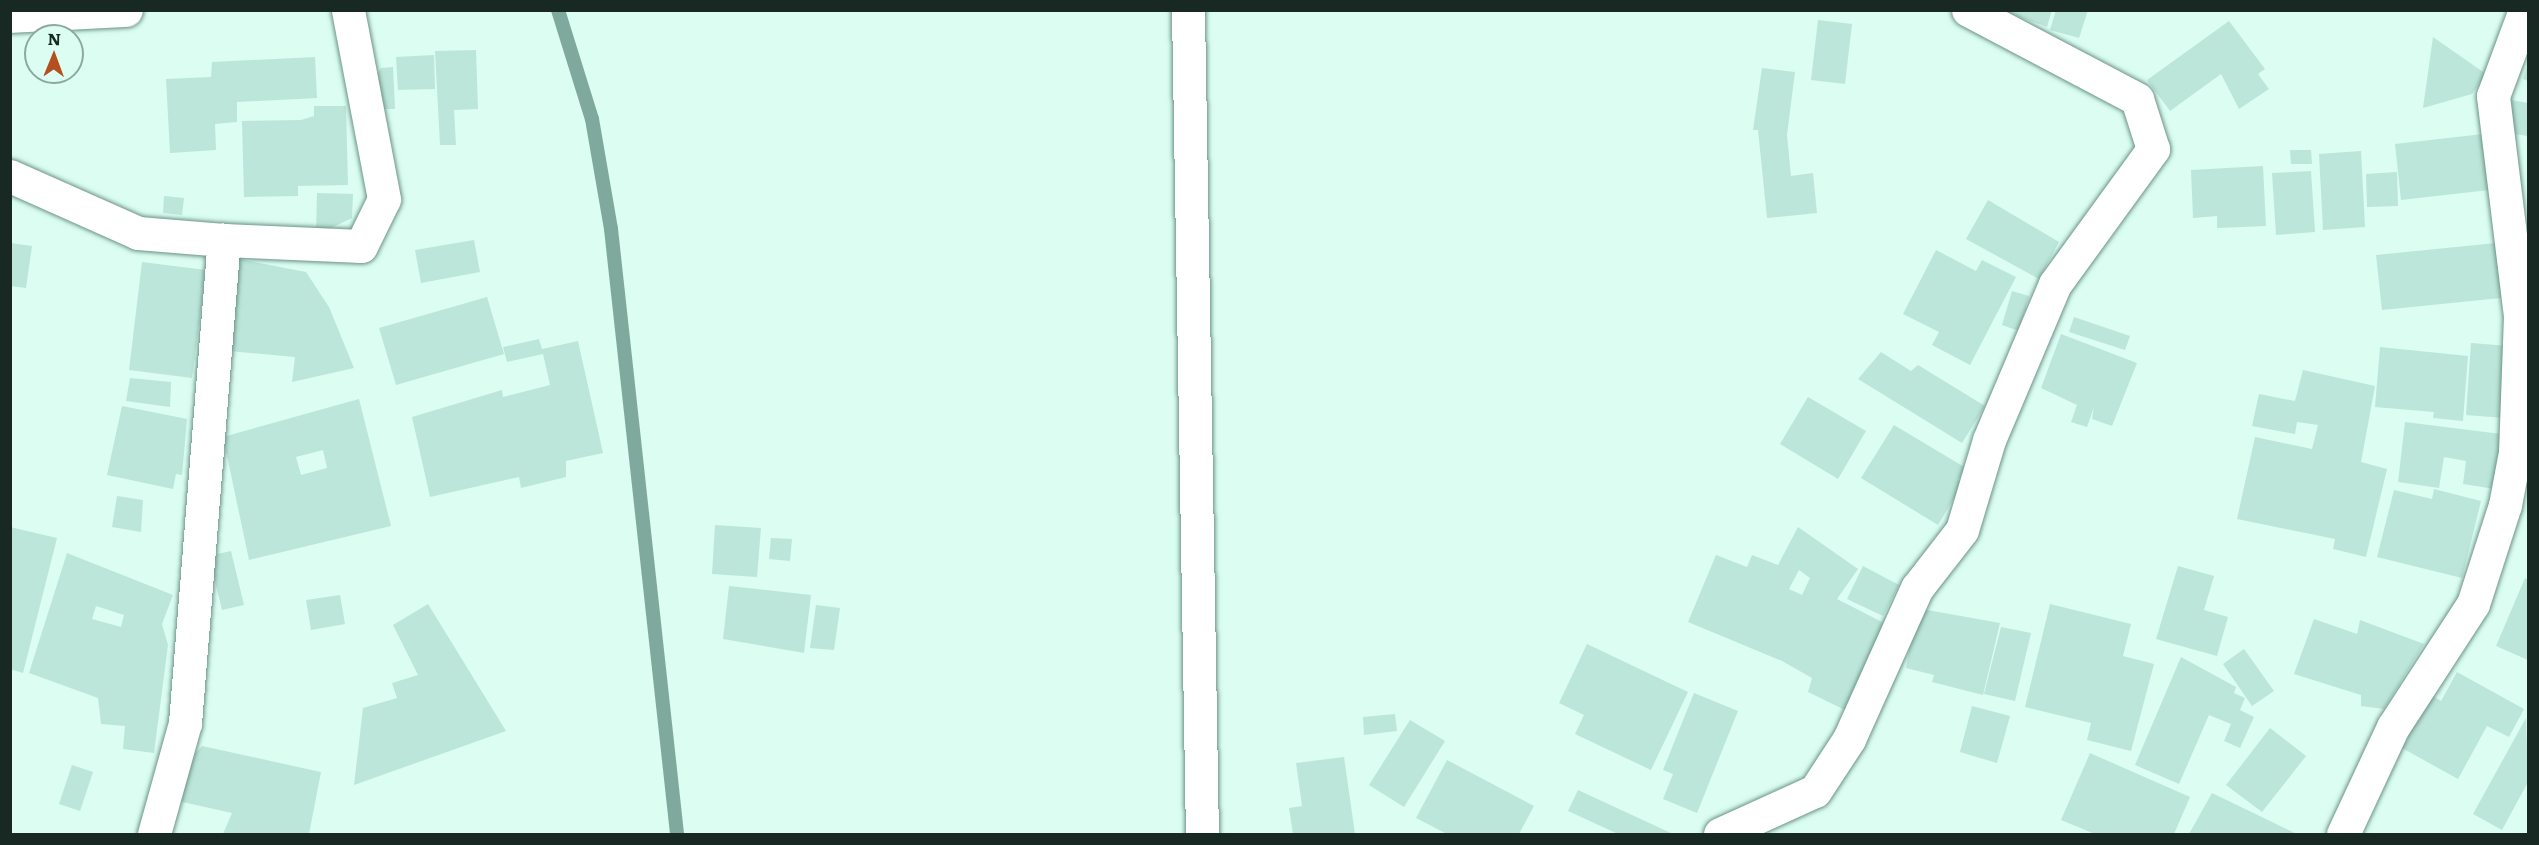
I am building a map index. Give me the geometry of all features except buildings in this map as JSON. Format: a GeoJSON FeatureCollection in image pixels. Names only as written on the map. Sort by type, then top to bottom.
{"type":"FeatureCollection","features":[{"type":"Feature","properties":{"kind":"street"},"geometry":{"type":"LineString","coordinates":[[10,16],[126,10]]}},
{"type":"Feature","properties":{"kind":"street"},"geometry":{"type":"LineString","coordinates":[[10,176],[138,233],[224,240],[361,246],[384,199],[348,10]]}},
{"type":"Feature","properties":{"kind":"street"},"geometry":{"type":"LineString","coordinates":[[1188,10],[1202,834]]}},
{"type":"Feature","properties":{"kind":"street"},"geometry":{"type":"LineString","coordinates":[[1720,834],[1815,791],[1849,739],[1917,588],[1962,530],[1989,440],[2055,284],[2153,149],[2137,99],[1968,10]]}},
{"type":"Feature","properties":{"kind":"street"},"geometry":{"type":"LineString","coordinates":[[2343,834],[2393,727],[2473,604],[2505,505],[2515,453],[2520,316],[2493,96],[2525,10]]}},
{"type":"Feature","properties":{"kind":"street"},"geometry":{"type":"LineString","coordinates":[[154,834],[185,723],[224,240]]}},
{"type":"Feature","properties":{"kind":"waterway"},"geometry":{"type":"LineString","coordinates":[[558,10],[592,119],[611,229],[677,834]]}}]}
